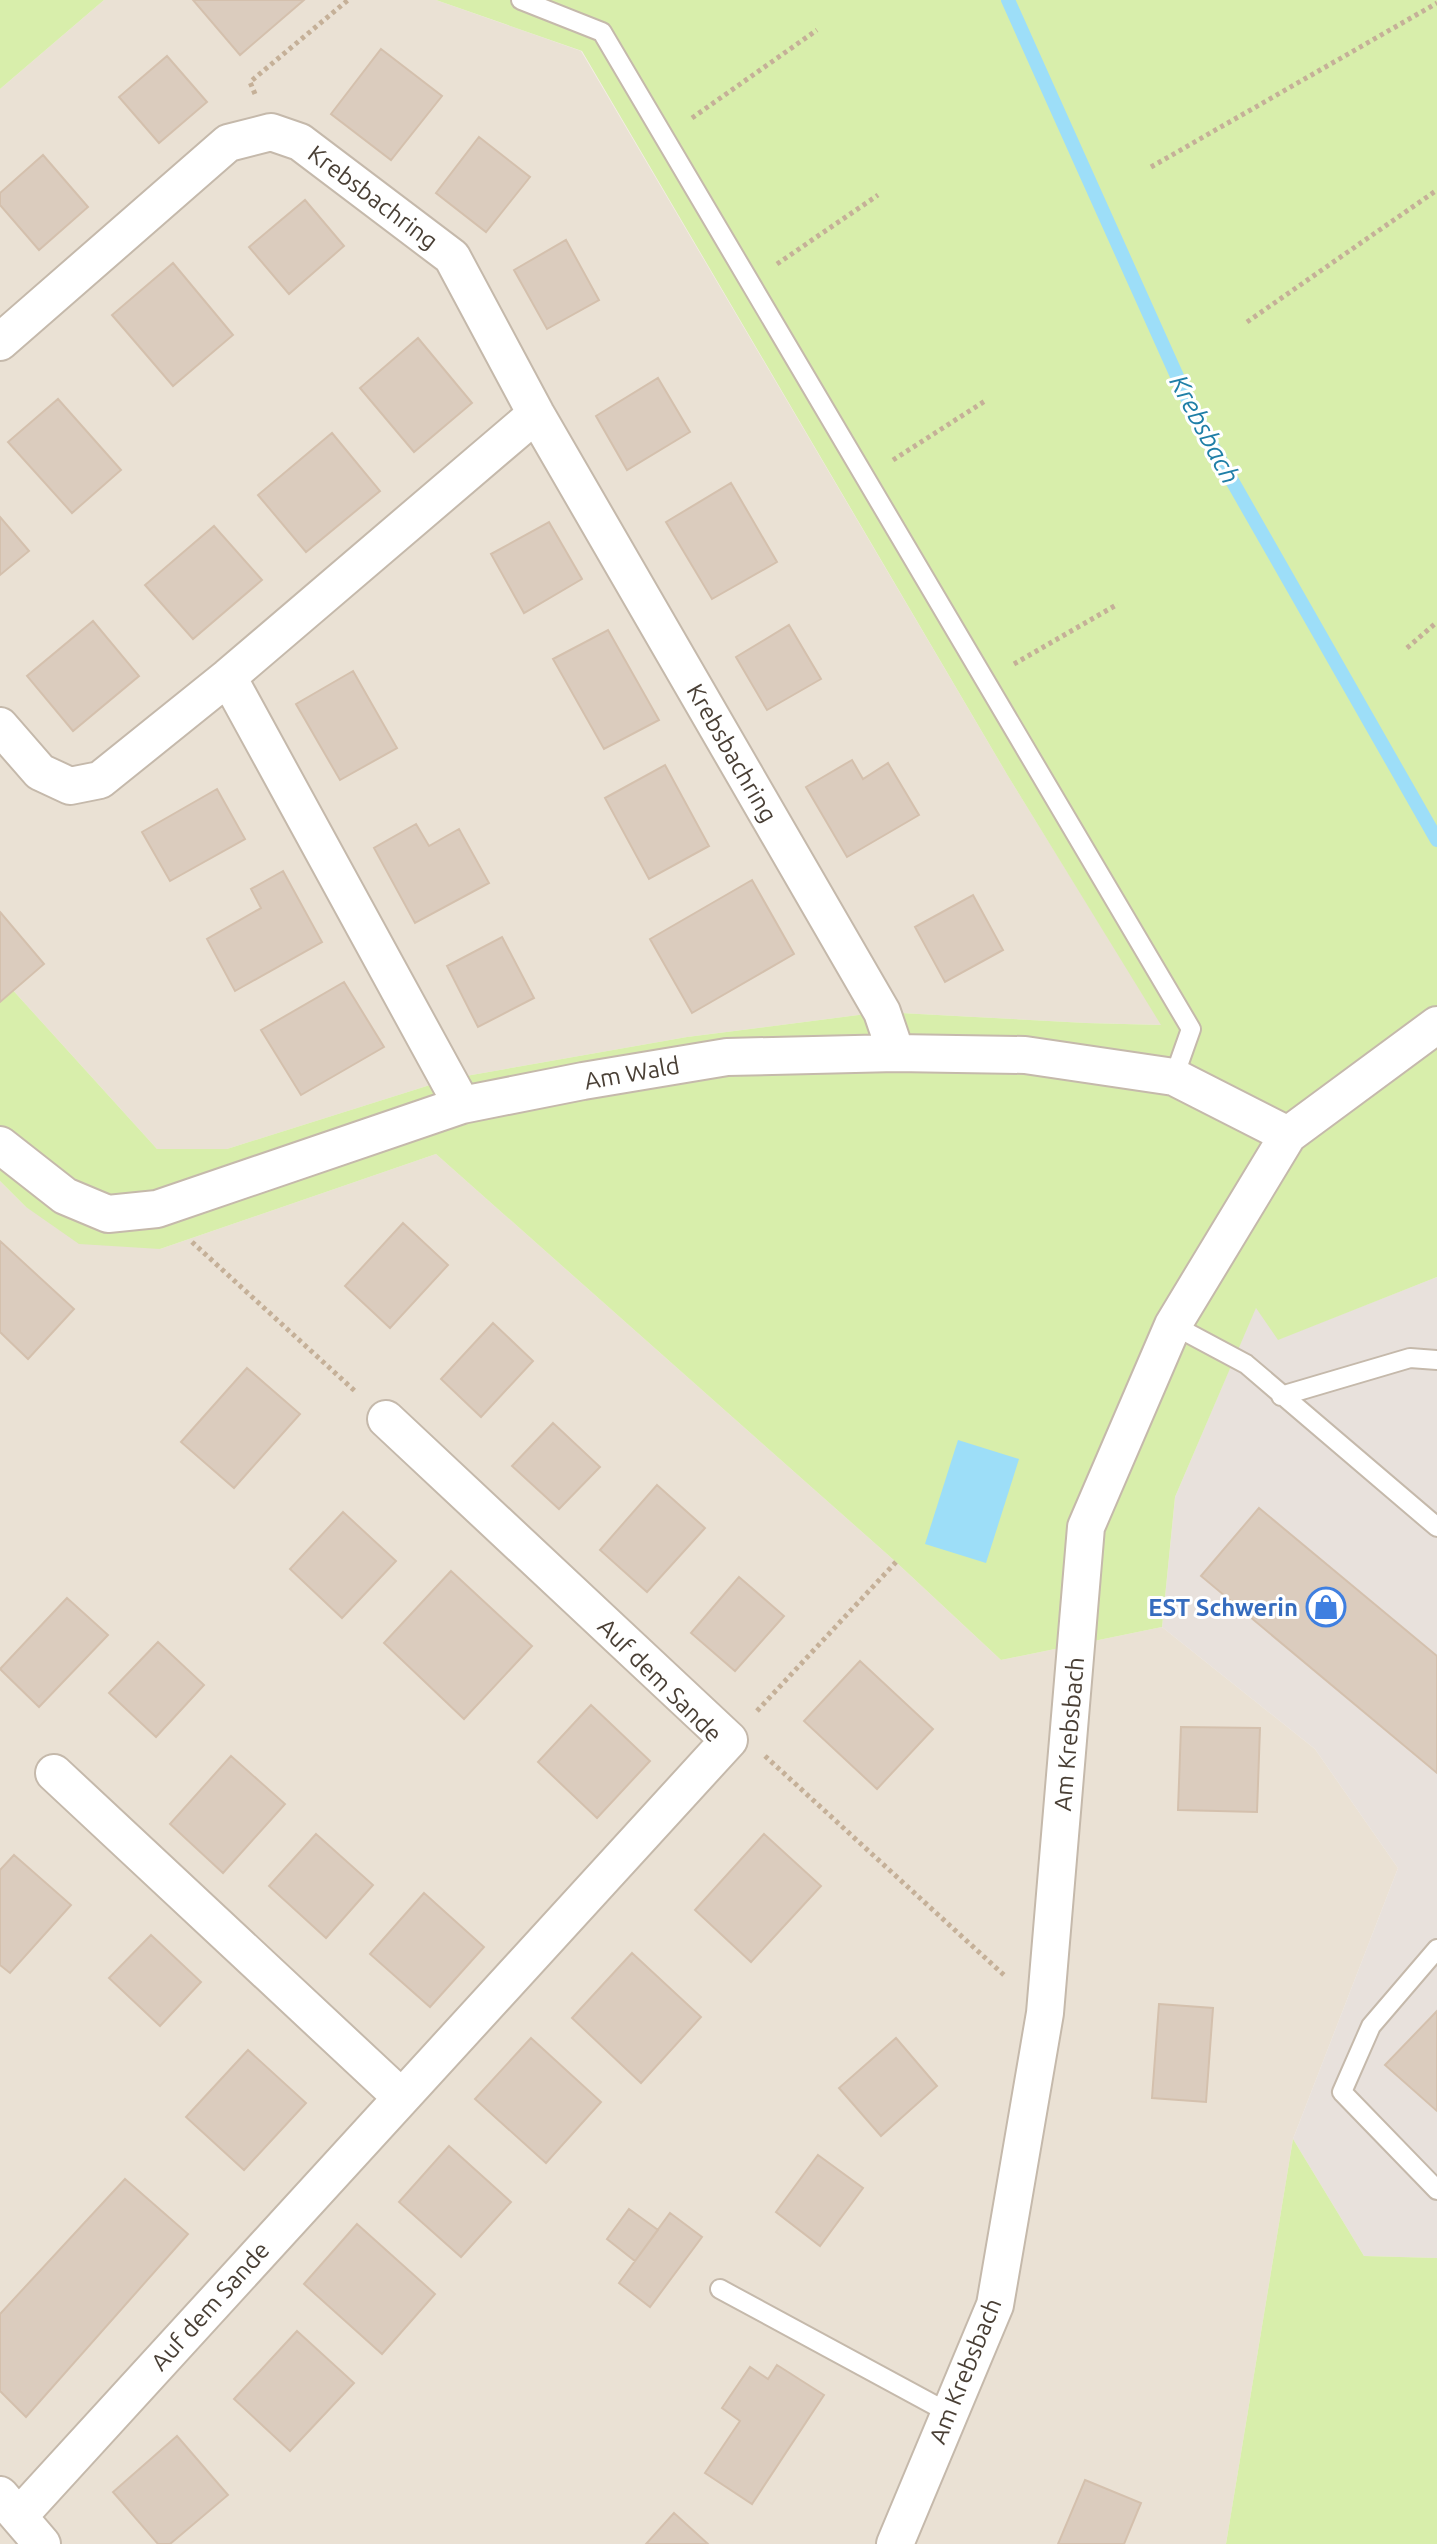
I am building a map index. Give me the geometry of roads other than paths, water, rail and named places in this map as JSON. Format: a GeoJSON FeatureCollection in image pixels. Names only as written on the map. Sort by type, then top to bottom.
{"type":"FeatureCollection","features":[{"type":"Feature","properties":{"kind":"street","name":"Krebsbachring"},"geometry":{"type":"LineString","coordinates":[[0,342],[228,143],[271,132],[300,142],[452,257],[536,414],[882,1012],[896,1053]]}},
{"type":"Feature","properties":{"kind":"street"},"geometry":{"type":"LineString","coordinates":[[0,726],[40,772],[70,786],[100,780],[228,677],[536,414]]}},
{"type":"Feature","properties":{"kind":"street"},"geometry":{"type":"LineString","coordinates":[[228,677],[462,1105]]}},
{"type":"Feature","properties":{"kind":"street","name":"Am Krebsbach"},"geometry":{"type":"LineString","coordinates":[[895,2544],[995,2305],[1045,2013],[1086,1527],[1173,1325],[1288,1135],[1437,1025]]}},
{"type":"Feature","properties":{"kind":"street","name":"Am Wald"},"geometry":{"type":"LineString","coordinates":[[0,1145],[65,1196],[93,1208],[108,1214],[157,1209],[462,1105],[727,1057],[896,1053],[1025,1055],[1174,1077],[1288,1135]]}},
{"type":"Feature","properties":{"kind":"street","name":"Auf dem Sande"},"geometry":{"type":"LineString","coordinates":[[42,2544],[10,2506],[401,2097],[729,1740],[386,1419]]}},
{"type":"Feature","properties":{"kind":"street"},"geometry":{"type":"LineString","coordinates":[[54,1773],[401,2097]]}},
{"type":"Feature","properties":{"kind":"lane"},"geometry":{"type":"LineString","coordinates":[[521,0],[602,32],[1191,1029],[1174,1077]]}},
{"type":"Feature","properties":{"kind":"lane"},"geometry":{"type":"LineString","coordinates":[[1173,1325],[1246,1364],[1437,1527]]}},
{"type":"Feature","properties":{"kind":"lane"},"geometry":{"type":"LineString","coordinates":[[1281,1396],[1410,1358],[1437,1360]]}},
{"type":"Feature","properties":{"kind":"lane"},"geometry":{"type":"LineString","coordinates":[[1437,1949],[1371,2026],[1342,2092],[1437,2190]]}},
{"type":"Feature","properties":{"kind":"lane"},"geometry":{"type":"LineString","coordinates":[[720,2289],[949,2413]]}},
{"type":"Feature","properties":{"kind":"water"},"geometry":{"type":"Polygon","coordinates":[[[958,1440],[1019,1459],[986,1563],[925,1544],[958,1440]]]}},
{"type":"Feature","properties":{"kind":"waterway","name":"Krebsbach"},"geometry":{"type":"LineString","coordinates":[[1008,0],[1194,414],[1437,840]]}},
{"type":"Feature","properties":{"kind":"place","name":"EST Schwerin"},"geometry":{"type":"Point","coordinates":[1326,1607]}}]}
